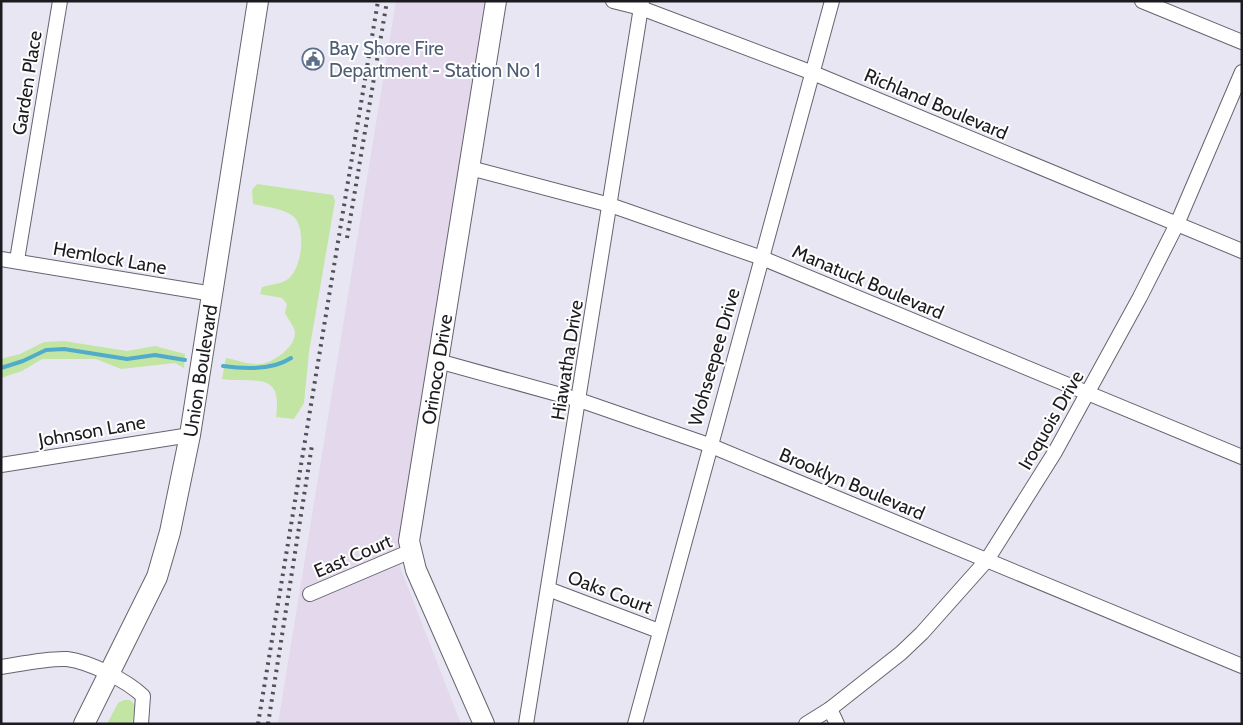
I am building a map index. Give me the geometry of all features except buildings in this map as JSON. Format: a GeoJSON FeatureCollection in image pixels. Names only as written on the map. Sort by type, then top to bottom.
{"type":"FeatureCollection","features":[{"type":"Feature","properties":{"kind":"main road","name":"Union Boulevard"},"geometry":{"type":"LineString","coordinates":[[84,724],[157,577],[170,532],[190,435],[258,1]]}},
{"type":"Feature","properties":{"kind":"main road","name":"Orinoco Drive"},"geometry":{"type":"LineString","coordinates":[[484,724],[416,570],[409,541],[496,1]]}},
{"type":"Feature","properties":{"kind":"street","name":"Garden Place"},"geometry":{"type":"LineString","coordinates":[[17,260],[60,1]]}},
{"type":"Feature","properties":{"kind":"street","name":"Richland Boulevard"},"geometry":{"type":"LineString","coordinates":[[613,1],[641,5],[813,73],[1242,251]]}},
{"type":"Feature","properties":{"kind":"street","name":"Wohseepee Drive"},"geometry":{"type":"LineString","coordinates":[[635,724],[709,445],[832,1]]}},
{"type":"Feature","properties":{"kind":"street"},"geometry":{"type":"LineString","coordinates":[[1142,1],[1242,42]]}},
{"type":"Feature","properties":{"kind":"street","name":"Hiawatha Drive"},"geometry":{"type":"LineString","coordinates":[[526,724],[641,5]]}},
{"type":"Feature","properties":{"kind":"street","name":"Iroquois Drive"},"geometry":{"type":"LineString","coordinates":[[806,724],[830,709],[922,633],[987,560],[1038,480],[1088,394],[1177,224],[1242,72]]}},
{"type":"Feature","properties":{"kind":"street","name":"Manatuck Boulevard"},"geometry":{"type":"LineString","coordinates":[[470,168],[610,205],[762,258],[1242,458]]}},
{"type":"Feature","properties":{"kind":"street","name":"Hemlock Lane"},"geometry":{"type":"LineString","coordinates":[[1,259],[17,260],[212,294]]}},
{"type":"Feature","properties":{"kind":"street","name":"Brooklyn Boulevard"},"geometry":{"type":"LineString","coordinates":[[438,361],[579,400],[709,445],[1242,666]]}},
{"type":"Feature","properties":{"kind":"street","name":"Johnson Lane"},"geometry":{"type":"LineString","coordinates":[[1,465],[190,435]]}},
{"type":"Feature","properties":{"kind":"street","name":"East Court"},"geometry":{"type":"LineString","coordinates":[[310,594],[411,551]]}},
{"type":"Feature","properties":{"kind":"street","name":"Oaks Court"},"geometry":{"type":"LineString","coordinates":[[548,589],[659,631]]}},
{"type":"Feature","properties":{"kind":"street"},"geometry":{"type":"LineString","coordinates":[[1,667],[67,660],[110,673],[131,685],[143,696],[141,724]]}},
{"type":"Feature","properties":{"kind":"street"},"geometry":{"type":"LineString","coordinates":[[830,709],[837,724]]}},
{"type":"Feature","properties":{"kind":"shaded area"},"geometry":{"type":"Polygon","coordinates":[[[396,1],[485,1],[400,567],[461,724],[278,724],[396,1]]]}},
{"type":"Feature","properties":{"kind":"green space"},"geometry":{"type":"Polygon","coordinates":[[[257,184],[333,195],[335,201],[309,352],[304,403],[294,419],[276,417],[277,402],[275,392],[270,385],[264,382],[222,379],[226,358],[252,364],[266,363],[287,349],[295,334],[293,326],[285,313],[287,304],[282,298],[260,294],[262,287],[285,281],[295,271],[301,246],[298,222],[290,214],[275,208],[253,204],[252,190],[257,184]]]}},
{"type":"Feature","properties":{"kind":"green space"},"geometry":{"type":"Polygon","coordinates":[[[64,341],[127,351],[155,346],[185,354],[184,368],[175,363],[121,369],[96,359],[42,359],[22,371],[1,378],[1,359],[20,354],[44,342],[64,341]]]}},
{"type":"Feature","properties":{"kind":"green space"},"geometry":{"type":"Polygon","coordinates":[[[130,700],[135,705],[132,724],[107,724],[118,703],[130,700]]]}},
{"type":"Feature","properties":{"kind":"waterway"},"geometry":{"type":"LineString","coordinates":[[1,368],[23,361],[46,350],[64,349],[127,359],[155,355],[185,360]]}},
{"type":"Feature","properties":{"kind":"waterway"},"geometry":{"type":"LineString","coordinates":[[223,366],[240,368],[267,367],[291,358]]}},
{"type":"Feature","properties":{"kind":"railway"},"geometry":{"type":"LineString","coordinates":[[258,724],[378,1]]}},
{"type":"Feature","properties":{"kind":"railway"},"geometry":{"type":"LineString","coordinates":[[347,238],[387,1]]}},
{"type":"Feature","properties":{"kind":"railway"},"geometry":{"type":"LineString","coordinates":[[268,724],[312,445]]}},
{"type":"Feature","properties":{"kind":"place","name":"Bay Shore Fire Department - Station No 1"},"geometry":{"type":"Point","coordinates":[313,59]}}]}
